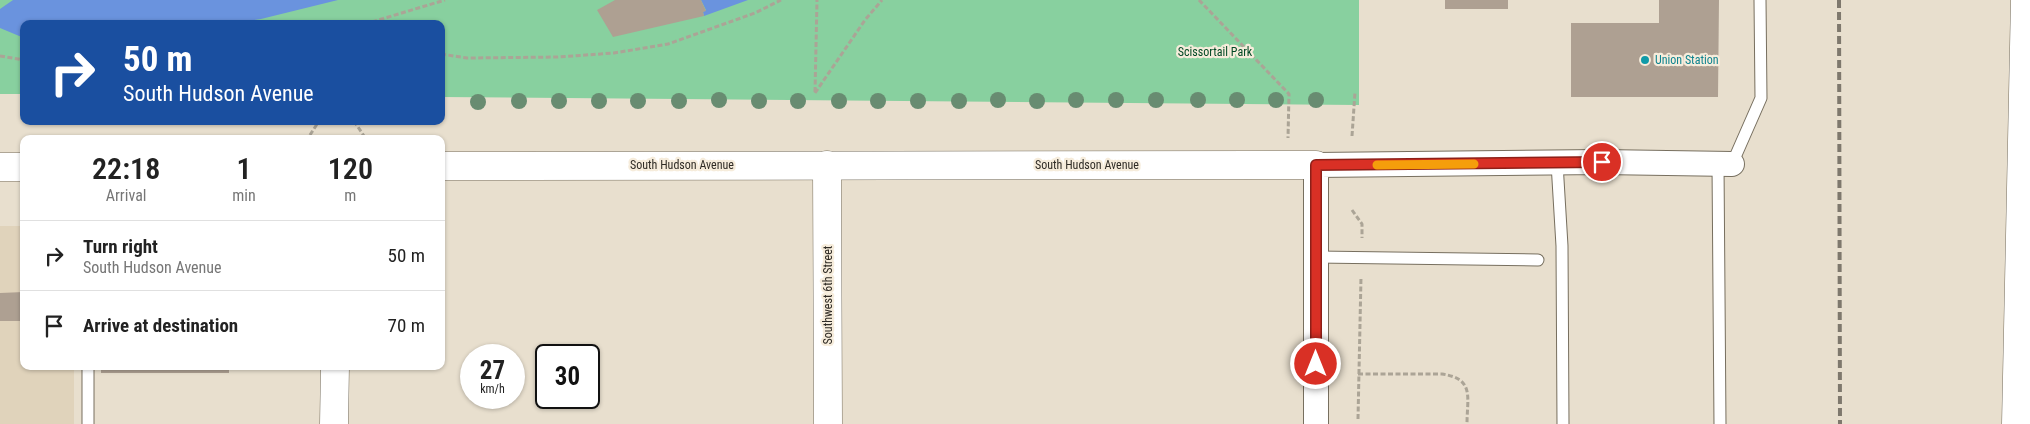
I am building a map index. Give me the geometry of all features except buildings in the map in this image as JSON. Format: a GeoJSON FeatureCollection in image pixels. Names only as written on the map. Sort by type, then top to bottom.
{"type":"FeatureCollection","features":[{"type":"Feature","properties":{"kind":"main road"},"geometry":{"type":"LineString","coordinates":[[2016,424],[2025,0]]}},
{"type":"Feature","properties":{"kind":"main road","name":"Southwest 6th Street"},"geometry":{"type":"LineString","coordinates":[[827,165],[828,424]]}},
{"type":"Feature","properties":{"kind":"main road","name":"South Hudson Avenue"},"geometry":{"type":"LineString","coordinates":[[445,166],[1316,165]]}},
{"type":"Feature","properties":{"kind":"main road"},"geometry":{"type":"LineString","coordinates":[[0,167],[20,167]]}},
{"type":"Feature","properties":{"kind":"main road"},"geometry":{"type":"LineString","coordinates":[[334,424],[335,370]]}},
{"type":"Feature","properties":{"kind":"street","name":"South Hudson Avenue"},"geometry":{"type":"LineString","coordinates":[[1316,165],[1725,164]]}},
{"type":"Feature","properties":{"kind":"street"},"geometry":{"type":"LineString","coordinates":[[1316,165],[1316,424]]}},
{"type":"Feature","properties":{"kind":"lane"},"geometry":{"type":"LineString","coordinates":[[1720,424],[1725,164],[1761,98],[1760,0]]}},
{"type":"Feature","properties":{"kind":"lane"},"geometry":{"type":"LineString","coordinates":[[1557,163],[1562,246],[1563,424]]}},
{"type":"Feature","properties":{"kind":"lane"},"geometry":{"type":"LineString","coordinates":[[1316,257],[1538,260]]}},
{"type":"Feature","properties":{"kind":"lane"},"geometry":{"type":"LineString","coordinates":[[88,370],[88,424]]}},
{"type":"Feature","properties":{"kind":"path"},"geometry":{"type":"LineString","coordinates":[[378,20],[445,0]]}},
{"type":"Feature","properties":{"kind":"path"},"geometry":{"type":"LineString","coordinates":[[445,54],[476,58],[558,58],[614,53],[668,44],[782,0]]}},
{"type":"Feature","properties":{"kind":"path"},"geometry":{"type":"LineString","coordinates":[[817,0],[815,93],[865,20],[882,0]]}},
{"type":"Feature","properties":{"kind":"path"},"geometry":{"type":"LineString","coordinates":[[1199,0],[1289,94],[1288,138]]}},
{"type":"Feature","properties":{"kind":"path"},"geometry":{"type":"LineString","coordinates":[[0,56],[20,59]]}},
{"type":"Feature","properties":{"kind":"path"},"geometry":{"type":"LineString","coordinates":[[1352,136],[1355,92]]}},
{"type":"Feature","properties":{"kind":"path"},"geometry":{"type":"LineString","coordinates":[[1352,210],[1362,224],[1358,419]]}},
{"type":"Feature","properties":{"kind":"path"},"geometry":{"type":"LineString","coordinates":[[1358,374],[1442,374],[1462,380],[1466,386],[1467,424]]}},
{"type":"Feature","properties":{"kind":"shaded area"},"geometry":{"type":"Polygon","coordinates":[[[0,226],[20,226],[20,370],[74,370],[74,424],[0,424],[0,226]]]}},
{"type":"Feature","properties":{"kind":"green space","name":"Scissortail Park"},"geometry":{"type":"Polygon","coordinates":[[[0,0],[1359,0],[1359,105],[445,97],[445,20],[20,20],[20,94],[0,94],[0,0]]]}},
{"type":"Feature","properties":{"kind":"water"},"geometry":{"type":"Polygon","coordinates":[[[13,0],[338,0],[255,20],[20,20],[20,36],[0,28],[0,9],[13,0]]]}},
{"type":"Feature","properties":{"kind":"water"},"geometry":{"type":"Polygon","coordinates":[[[701,0],[748,0],[704,16],[703,12],[706,10],[701,0]]]}},
{"type":"Feature","properties":{"kind":"railway"},"geometry":{"type":"LineString","coordinates":[[1839,0],[1840,424]]}},
{"type":"Feature","properties":{"kind":"slow traffic"},"geometry":{"type":"LineString","coordinates":[[1377,165],[1474,164]]}},
{"type":"Feature","properties":{"kind":"place","name":"Union Station"},"geometry":{"type":"Point","coordinates":[1645,60]}},
{"type":"Feature","properties":{"kind":"route"},"geometry":{"type":"LineString","coordinates":[[1316,364],[1316,165],[1602,162]]}}]}
